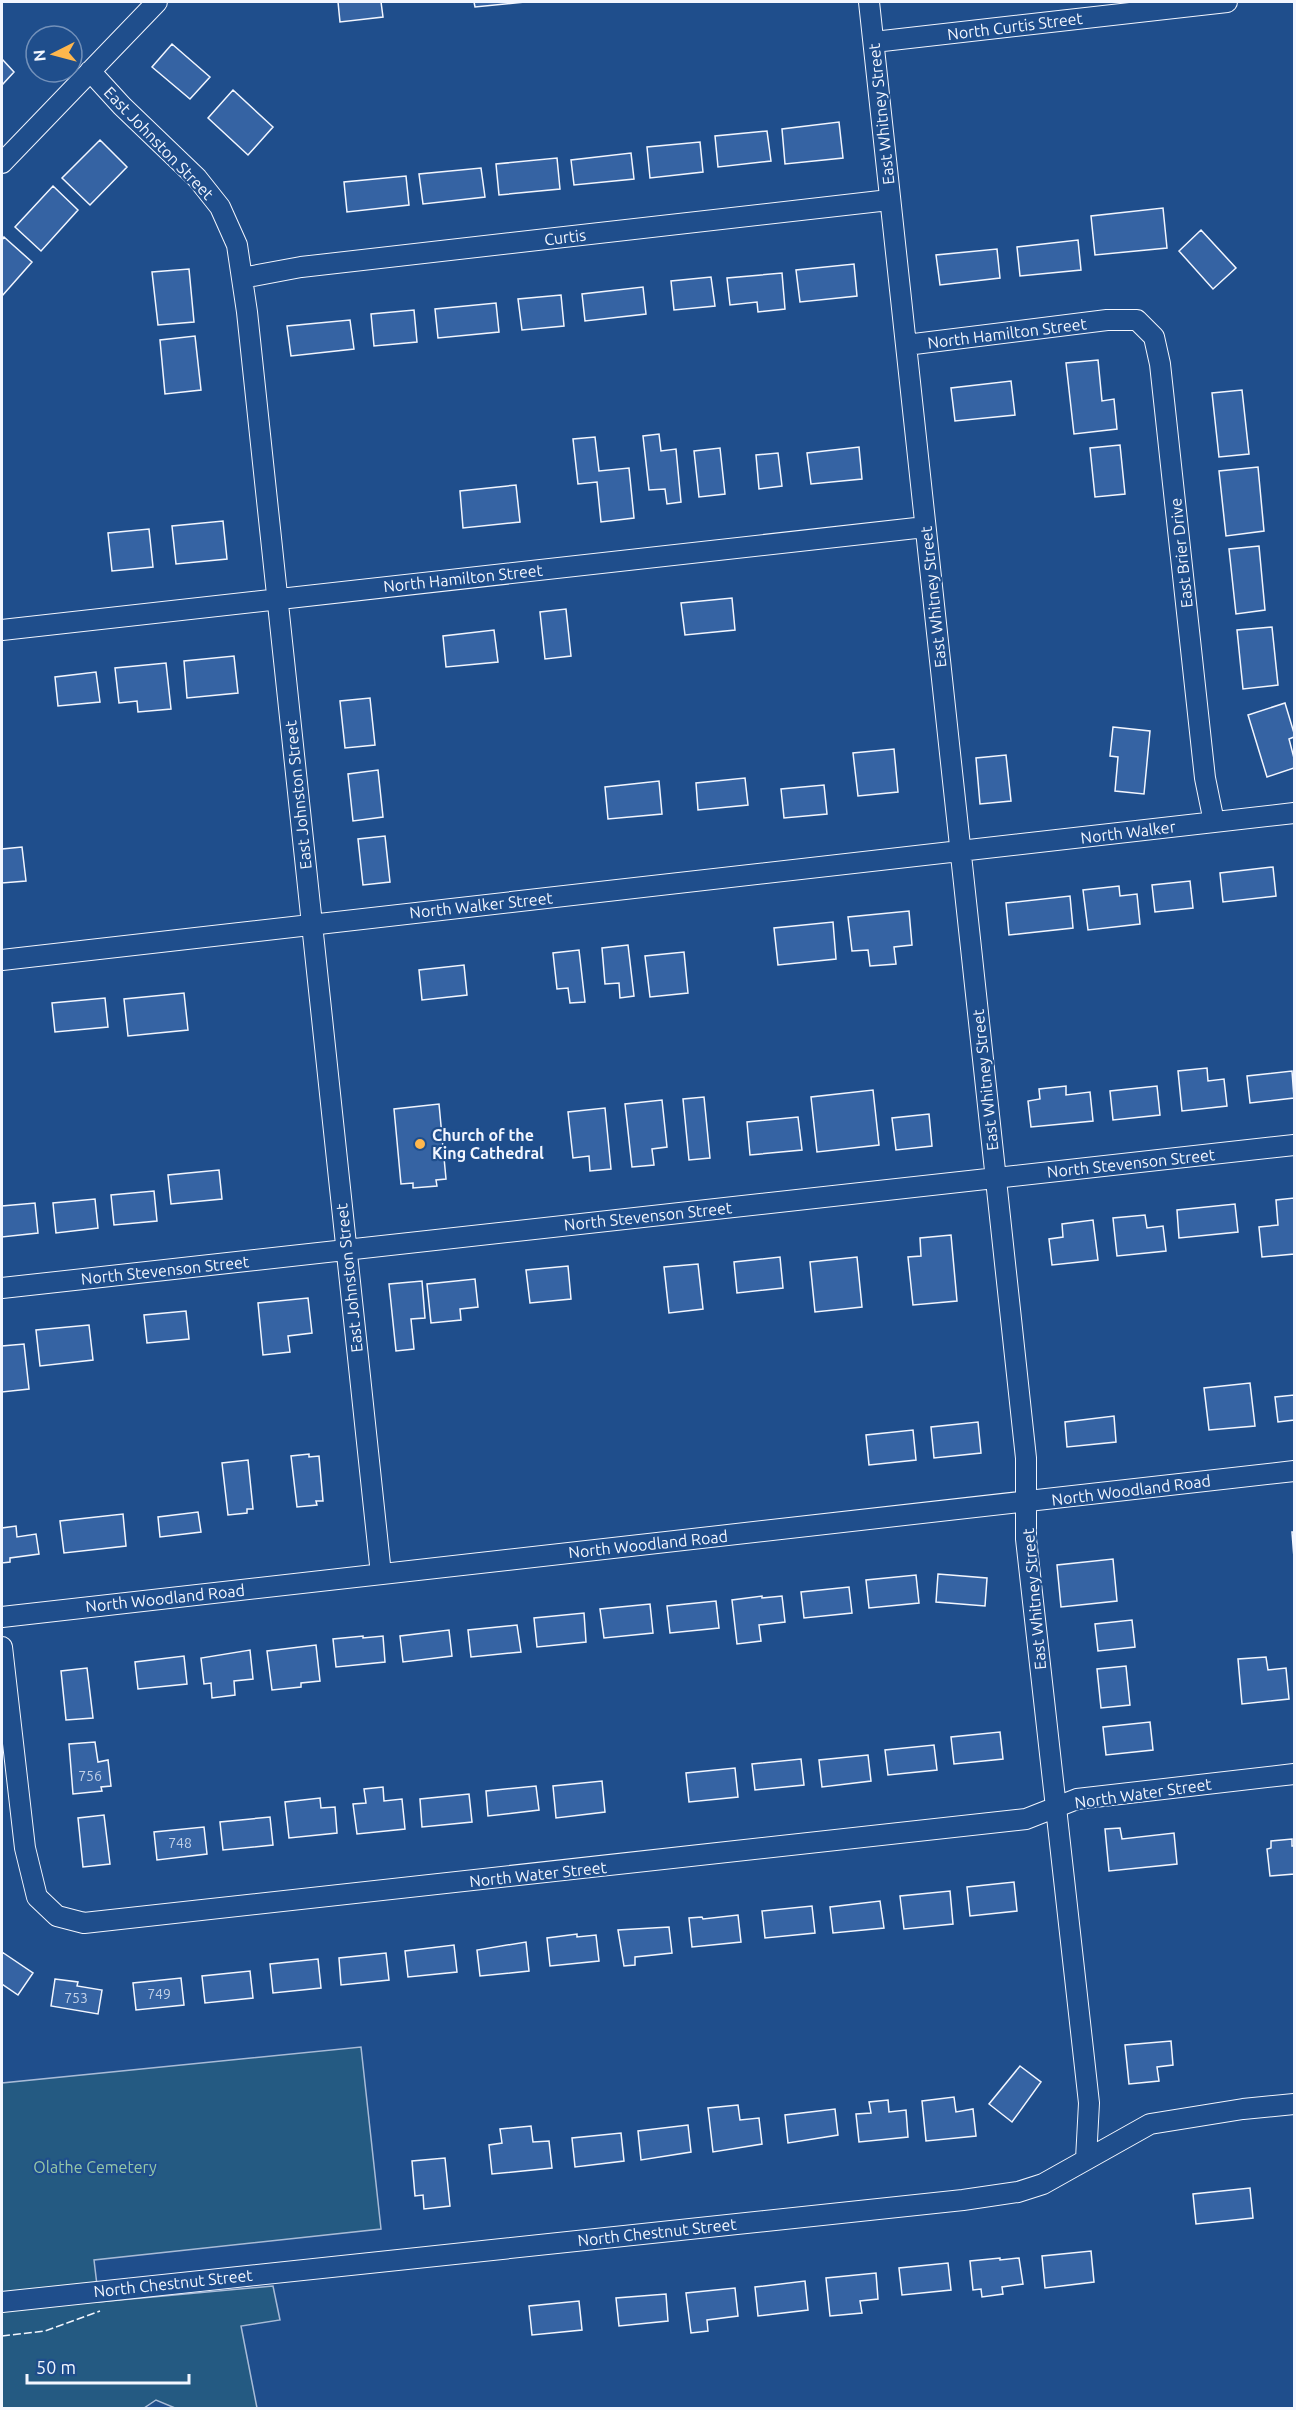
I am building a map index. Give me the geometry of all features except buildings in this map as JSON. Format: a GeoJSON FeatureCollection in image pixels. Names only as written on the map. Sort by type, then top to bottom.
{"type":"FeatureCollection","features":[{"type":"Feature","properties":{"kind":"street"},"geometry":{"type":"LineString","coordinates":[[2,162],[157,2]]}},
{"type":"Feature","properties":{"kind":"street","name":"East Whitney Street"},"geometry":{"type":"LineString","coordinates":[[869,2],[1026,1458],[1026,1539],[1089,2103],[1086,2159]]}},
{"type":"Feature","properties":{"kind":"street","name":"North Curtis Street"},"geometry":{"type":"LineString","coordinates":[[874,42],[1227,2]]}},
{"type":"Feature","properties":{"kind":"street","name":"East Johnston Street"},"geometry":{"type":"LineString","coordinates":[[90,71],[122,106],[197,178],[220,207],[237,245],[381,1574]]}},
{"type":"Feature","properties":{"kind":"street","name":"Curtis"},"geometry":{"type":"LineString","coordinates":[[242,278],[301,267],[889,200]]}},
{"type":"Feature","properties":{"kind":"street","name":"North Hamilton Street"},"geometry":{"type":"LineString","coordinates":[[906,345],[1107,320]]}},
{"type":"Feature","properties":{"kind":"street","name":"East Brier Drive"},"geometry":{"type":"LineString","coordinates":[[1107,320],[1137,320],[1154,337],[1158,355],[1205,778],[1214,822]]}},
{"type":"Feature","properties":{"kind":"street","name":"North Hamilton Street"},"geometry":{"type":"LineString","coordinates":[[2,630],[925,526]]}},
{"type":"Feature","properties":{"kind":"street","name":"North Walker"},"geometry":{"type":"LineString","coordinates":[[961,852],[1294,813]]}},
{"type":"Feature","properties":{"kind":"street","name":"North Walker Street"},"geometry":{"type":"LineString","coordinates":[[2,960],[961,852]]}},
{"type":"Feature","properties":{"kind":"street","name":"North Stevenson Street"},"geometry":{"type":"LineString","coordinates":[[2,1288],[1294,1145]]}},
{"type":"Feature","properties":{"kind":"street","name":"North Woodland Road"},"geometry":{"type":"LineString","coordinates":[[2,1617],[1294,1471]]}},
{"type":"Feature","properties":{"kind":"street","name":"North Water Street"},"geometry":{"type":"LineString","coordinates":[[2,1647],[25,1848],[37,1897],[57,1916],[84,1923],[1026,1819],[1077,1799],[1294,1774]]}},
{"type":"Feature","properties":{"kind":"street","name":"North Chestnut Street"},"geometry":{"type":"LineString","coordinates":[[2,2302],[963,2200],[1018,2192],[1043,2184],[1150,2124],[1243,2109],[1294,2104]]}},
{"type":"Feature","properties":{"kind":"green space","name":"Olathe Cemetery"},"geometry":{"type":"Polygon","coordinates":[[[361,2047],[381,2229],[94,2260],[99,2302],[273,2286],[280,2320],[241,2326],[257,2408],[175,2408],[156,2400],[144,2408],[2,2408],[2,2083],[361,2047]]]}},
{"type":"Feature","properties":{"kind":"fence"},"geometry":{"type":"LineString","coordinates":[[2,2336],[45,2331],[100,2311]]}},
{"type":"Feature","properties":{"kind":"place","name":"Church of the King Cathedral"},"geometry":{"type":"Point","coordinates":[420,1144]}}]}
